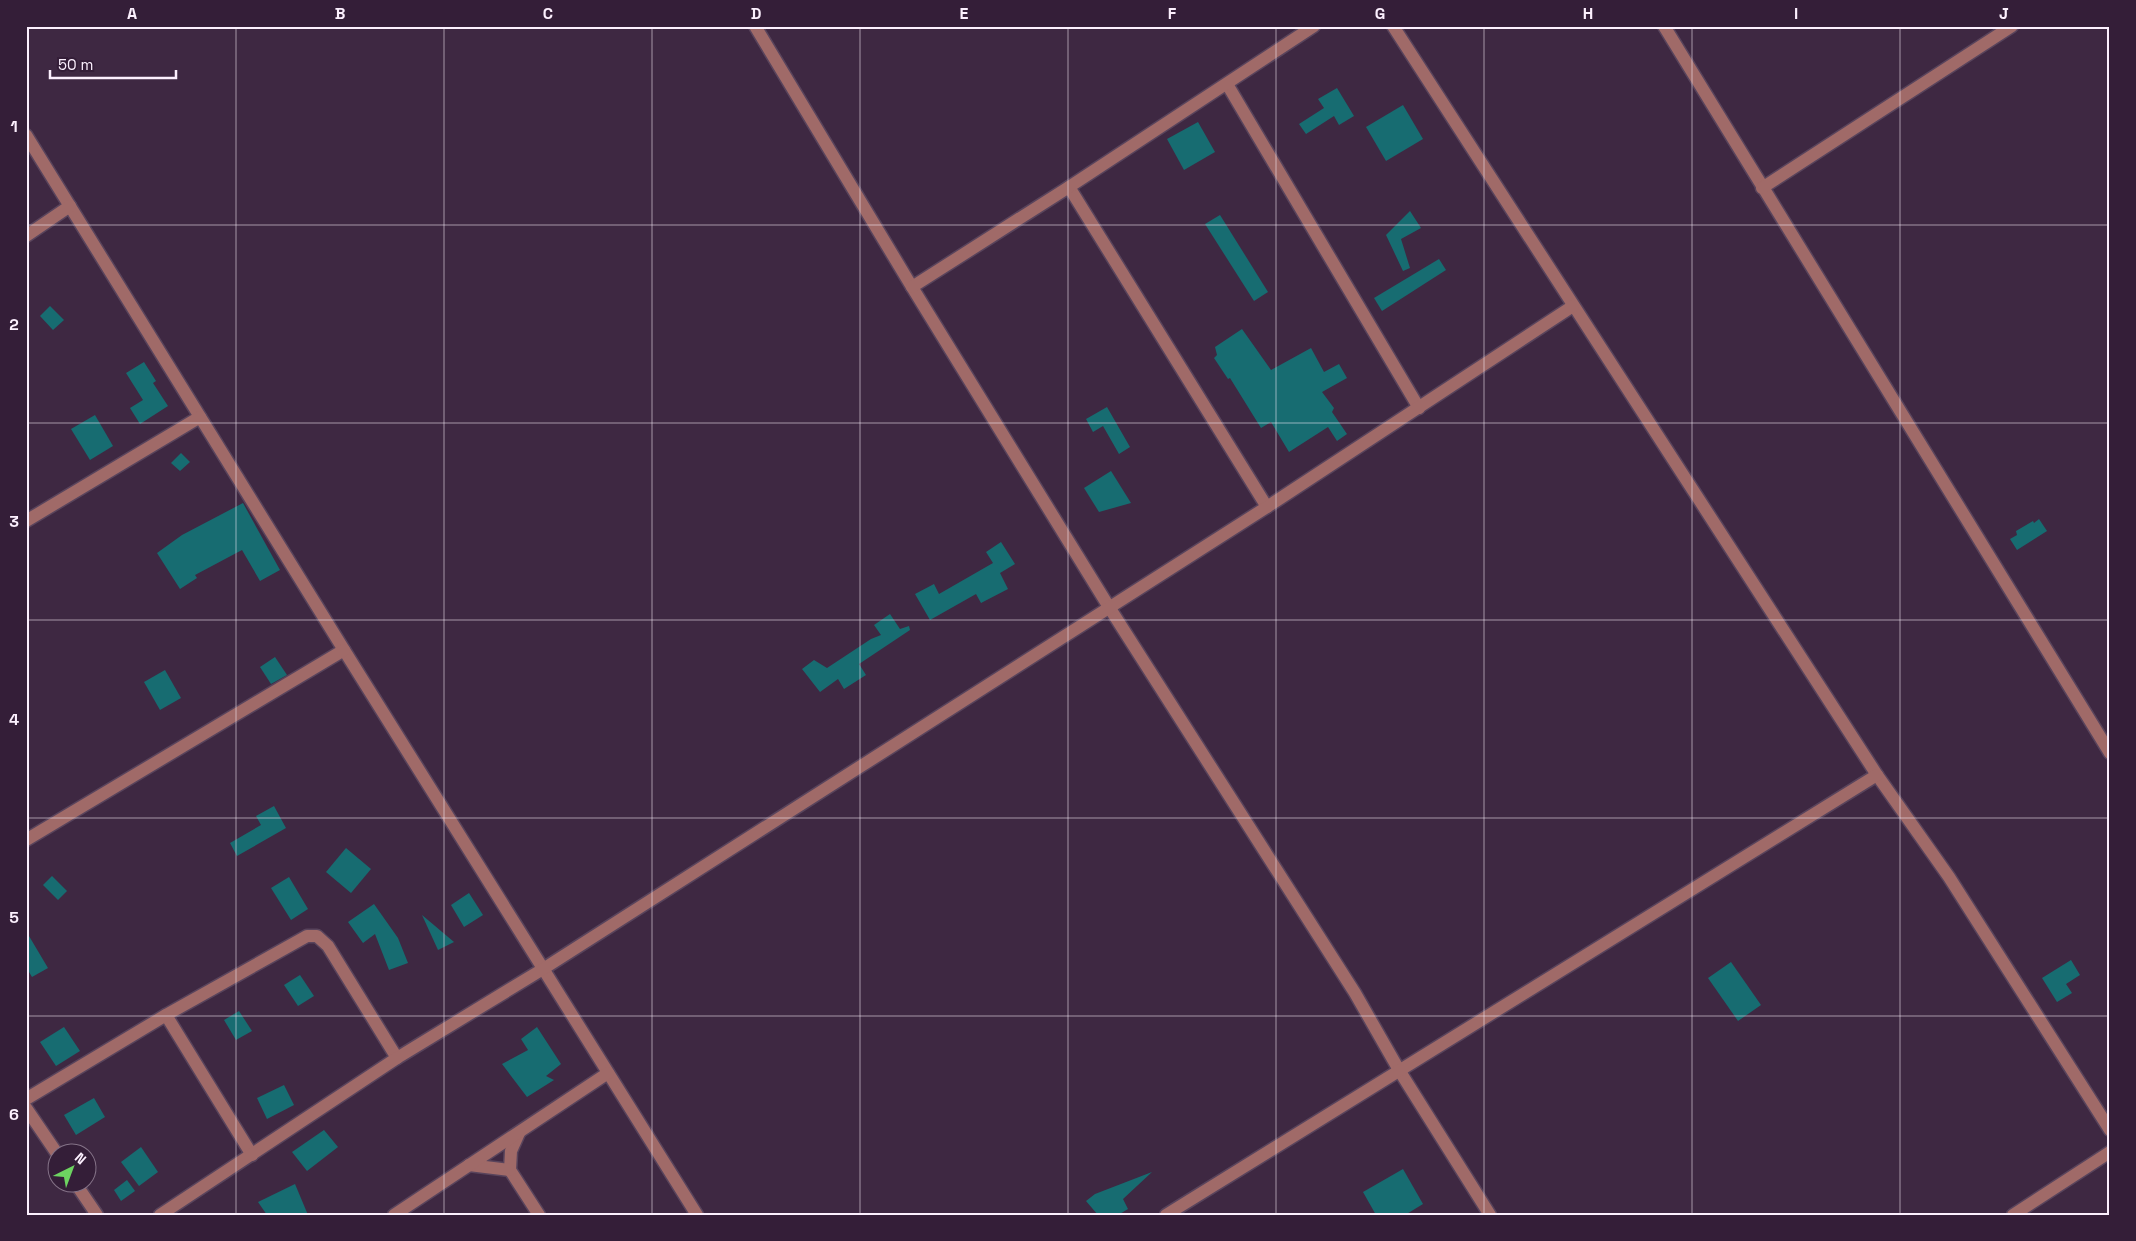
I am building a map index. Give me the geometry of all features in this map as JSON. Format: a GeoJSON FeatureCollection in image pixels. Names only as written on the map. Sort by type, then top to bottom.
{"type":"FeatureCollection","features":[{"type":"Feature","properties":{"kind":"street"},"geometry":{"type":"LineString","coordinates":[[755,26],[1109,606],[1355,993],[1398,1070],[1490,1215]]}},
{"type":"Feature","properties":{"kind":"street"},"geometry":{"type":"LineString","coordinates":[[912,286],[1069,187],[1314,26]]}},
{"type":"Feature","properties":{"kind":"street"},"geometry":{"type":"LineString","coordinates":[[1394,26],[1877,775],[1949,877],[2110,1130]]}},
{"type":"Feature","properties":{"kind":"street"},"geometry":{"type":"LineString","coordinates":[[1664,26],[2110,753]]}},
{"type":"Feature","properties":{"kind":"street"},"geometry":{"type":"LineString","coordinates":[[1762,188],[2012,26]]}},
{"type":"Feature","properties":{"kind":"street"},"geometry":{"type":"LineString","coordinates":[[1227,84],[1419,408]]}},
{"type":"Feature","properties":{"kind":"street"},"geometry":{"type":"LineString","coordinates":[[26,135],[344,650],[697,1215]]}},
{"type":"Feature","properties":{"kind":"street"},"geometry":{"type":"LineString","coordinates":[[1069,187],[1267,507]]}},
{"type":"Feature","properties":{"kind":"street"},"geometry":{"type":"LineString","coordinates":[[26,236],[70,206]]}},
{"type":"Feature","properties":{"kind":"street"},"geometry":{"type":"LineString","coordinates":[[160,1215],[397,1058],[544,970],[1109,606],[1267,507],[1573,306]]}},
{"type":"Feature","properties":{"kind":"street"},"geometry":{"type":"LineString","coordinates":[[26,521],[200,417]]}},
{"type":"Feature","properties":{"kind":"street"},"geometry":{"type":"LineString","coordinates":[[26,840],[344,650]]}},
{"type":"Feature","properties":{"kind":"street"},"geometry":{"type":"LineString","coordinates":[[1166,1215],[1877,775]]}},
{"type":"Feature","properties":{"kind":"street"},"geometry":{"type":"LineString","coordinates":[[26,1098],[166,1015],[307,936],[317,936],[328,946],[397,1058]]}},
{"type":"Feature","properties":{"kind":"street"},"geometry":{"type":"LineString","coordinates":[[166,1015],[252,1155]]}},
{"type":"Feature","properties":{"kind":"street"},"geometry":{"type":"LineString","coordinates":[[394,1215],[608,1073]]}},
{"type":"Feature","properties":{"kind":"street"},"geometry":{"type":"LineString","coordinates":[[26,1108],[51,1144]]}},
{"type":"Feature","properties":{"kind":"street"},"geometry":{"type":"LineString","coordinates":[[520,1132],[511,1151],[510,1170],[539,1215]]}},
{"type":"Feature","properties":{"kind":"street"},"geometry":{"type":"LineString","coordinates":[[2013,1215],[2110,1152]]}},
{"type":"Feature","properties":{"kind":"street"},"geometry":{"type":"LineString","coordinates":[[469,1165],[510,1170]]}},
{"type":"Feature","properties":{"kind":"street"},"geometry":{"type":"LineString","coordinates":[[83,1194],[97,1215]]}},
{"type":"Feature","properties":{"kind":"building"},"geometry":{"type":"Polygon","coordinates":[[[1337,88],[1354,116],[1339,125],[1334,116],[1306,134],[1299,124],[1324,108],[1318,99],[1337,88]]]}},
{"type":"Feature","properties":{"kind":"building"},"geometry":{"type":"Polygon","coordinates":[[[1403,105],[1423,139],[1386,161],[1366,127],[1403,105]]]}},
{"type":"Feature","properties":{"kind":"building"},"geometry":{"type":"Polygon","coordinates":[[[1198,122],[1215,152],[1184,170],[1167,139],[1198,122]]]}},
{"type":"Feature","properties":{"kind":"building"},"geometry":{"type":"Polygon","coordinates":[[[1410,211],[1421,228],[1401,239],[1410,268],[1403,271],[1386,235],[1410,211]]]}},
{"type":"Feature","properties":{"kind":"building"},"geometry":{"type":"Polygon","coordinates":[[[1220,215],[1268,292],[1254,301],[1205,224],[1220,215]]]}},
{"type":"Feature","properties":{"kind":"building"},"geometry":{"type":"Polygon","coordinates":[[[1439,259],[1446,270],[1382,311],[1374,298],[1439,259]]]}},
{"type":"Feature","properties":{"kind":"building"},"geometry":{"type":"Polygon","coordinates":[[[50,306],[64,320],[53,330],[40,316],[50,306]]]}},
{"type":"Feature","properties":{"kind":"building"},"geometry":{"type":"Polygon","coordinates":[[[1242,329],[1271,370],[1311,348],[1324,372],[1339,364],[1347,378],[1322,392],[1334,408],[1332,412],[1347,434],[1337,441],[1328,427],[1289,452],[1271,422],[1261,428],[1230,378],[1228,379],[1214,358],[1217,355],[1215,347],[1242,329]]]}},
{"type":"Feature","properties":{"kind":"building"},"geometry":{"type":"Polygon","coordinates":[[[144,362],[156,381],[153,383],[168,406],[140,424],[130,408],[143,400],[126,373],[144,362]]]}},
{"type":"Feature","properties":{"kind":"building"},"geometry":{"type":"Polygon","coordinates":[[[1107,407],[1130,447],[1119,454],[1103,426],[1093,432],[1086,419],[1107,407]]]}},
{"type":"Feature","properties":{"kind":"building"},"geometry":{"type":"Polygon","coordinates":[[[95,415],[113,446],[90,460],[71,429],[95,415]]]}},
{"type":"Feature","properties":{"kind":"building"},"geometry":{"type":"Polygon","coordinates":[[[181,453],[190,462],[180,471],[171,463],[181,453]]]}},
{"type":"Feature","properties":{"kind":"building"},"geometry":{"type":"Polygon","coordinates":[[[1111,471],[1131,503],[1099,512],[1084,488],[1111,471]]]}},
{"type":"Feature","properties":{"kind":"building"},"geometry":{"type":"Polygon","coordinates":[[[243,503],[280,570],[260,581],[242,550],[195,575],[197,578],[180,589],[157,553],[182,535],[243,503]]]}},
{"type":"Feature","properties":{"kind":"building"},"geometry":{"type":"Polygon","coordinates":[[[2039,519],[2047,531],[2017,550],[2010,539],[2017,535],[2016,531],[2039,519]]]}},
{"type":"Feature","properties":{"kind":"building"},"geometry":{"type":"Polygon","coordinates":[[[1001,542],[1015,564],[1000,573],[1008,589],[981,603],[976,594],[930,620],[915,594],[934,584],[939,594],[993,563],[986,552],[1001,542]]]}},
{"type":"Feature","properties":{"kind":"building"},"geometry":{"type":"Polygon","coordinates":[[[890,614],[900,629],[909,626],[910,630],[859,664],[866,675],[844,689],[838,679],[820,692],[802,669],[814,660],[827,668],[871,639],[881,635],[874,625],[890,614]]]}},
{"type":"Feature","properties":{"kind":"building"},"geometry":{"type":"Polygon","coordinates":[[[275,657],[287,675],[271,684],[260,667],[275,657]]]}},
{"type":"Feature","properties":{"kind":"building"},"geometry":{"type":"Polygon","coordinates":[[[165,670],[181,698],[160,710],[144,682],[165,670]]]}},
{"type":"Feature","properties":{"kind":"building"},"geometry":{"type":"Polygon","coordinates":[[[274,806],[286,828],[237,856],[230,843],[261,825],[256,816],[274,806]]]}},
{"type":"Feature","properties":{"kind":"building"},"geometry":{"type":"Polygon","coordinates":[[[346,848],[371,869],[351,893],[326,872],[346,848]]]}},
{"type":"Feature","properties":{"kind":"building"},"geometry":{"type":"Polygon","coordinates":[[[52,876],[67,891],[58,900],[43,885],[52,876]]]}},
{"type":"Feature","properties":{"kind":"building"},"geometry":{"type":"Polygon","coordinates":[[[289,877],[308,909],[291,920],[271,888],[289,877]]]}},
{"type":"Feature","properties":{"kind":"building"},"geometry":{"type":"Polygon","coordinates":[[[469,893],[483,915],[464,927],[451,905],[469,893]]]}},
{"type":"Feature","properties":{"kind":"building"},"geometry":{"type":"Polygon","coordinates":[[[374,904],[398,938],[408,963],[389,970],[375,934],[363,943],[348,922],[374,904]]]}},
{"type":"Feature","properties":{"kind":"building"},"geometry":{"type":"Polygon","coordinates":[[[422,915],[454,942],[438,950],[422,915]]]}},
{"type":"Feature","properties":{"kind":"building"},"geometry":{"type":"Polygon","coordinates":[[[26,931],[48,968],[32,977],[26,967],[26,931]]]}},
{"type":"Feature","properties":{"kind":"building"},"geometry":{"type":"Polygon","coordinates":[[[2071,960],[2080,975],[2066,984],[2072,993],[2057,1002],[2042,978],[2071,960]]]}},
{"type":"Feature","properties":{"kind":"building"},"geometry":{"type":"Polygon","coordinates":[[[1731,962],[1761,1005],[1738,1021],[1708,978],[1731,962]]]}},
{"type":"Feature","properties":{"kind":"building"},"geometry":{"type":"Polygon","coordinates":[[[300,975],[314,996],[298,1006],[284,985],[300,975]]]}},
{"type":"Feature","properties":{"kind":"building"},"geometry":{"type":"Polygon","coordinates":[[[239,1011],[252,1031],[236,1040],[224,1020],[239,1011]]]}},
{"type":"Feature","properties":{"kind":"building"},"geometry":{"type":"Polygon","coordinates":[[[64,1027],[80,1051],[56,1066],[40,1042],[64,1027]]]}},
{"type":"Feature","properties":{"kind":"building"},"geometry":{"type":"Polygon","coordinates":[[[537,1027],[561,1064],[546,1076],[554,1080],[527,1097],[502,1064],[528,1050],[521,1039],[537,1027]]]}},
{"type":"Feature","properties":{"kind":"building"},"geometry":{"type":"Polygon","coordinates":[[[284,1085],[294,1105],[267,1119],[257,1098],[284,1085]]]}},
{"type":"Feature","properties":{"kind":"building"},"geometry":{"type":"Polygon","coordinates":[[[94,1098],[105,1117],[76,1135],[64,1115],[94,1098]]]}},
{"type":"Feature","properties":{"kind":"building"},"geometry":{"type":"Polygon","coordinates":[[[324,1130],[338,1147],[307,1171],[292,1152],[324,1130]]]}},
{"type":"Feature","properties":{"kind":"building"},"geometry":{"type":"Polygon","coordinates":[[[141,1147],[158,1172],[139,1186],[121,1162],[141,1147]]]}},
{"type":"Feature","properties":{"kind":"building"},"geometry":{"type":"Polygon","coordinates":[[[1403,1169],[1423,1204],[1405,1215],[1376,1215],[1363,1192],[1403,1169]]]}},
{"type":"Feature","properties":{"kind":"building"},"geometry":{"type":"Polygon","coordinates":[[[1152,1172],[1123,1199],[1128,1209],[1118,1215],[1098,1215],[1086,1201],[1095,1194],[1152,1172]]]}},
{"type":"Feature","properties":{"kind":"building"},"geometry":{"type":"Polygon","coordinates":[[[127,1180],[135,1191],[121,1201],[114,1190],[127,1180]]]}},
{"type":"Feature","properties":{"kind":"building"},"geometry":{"type":"Polygon","coordinates":[[[295,1184],[308,1215],[267,1215],[258,1202],[295,1184]]]}}]}
